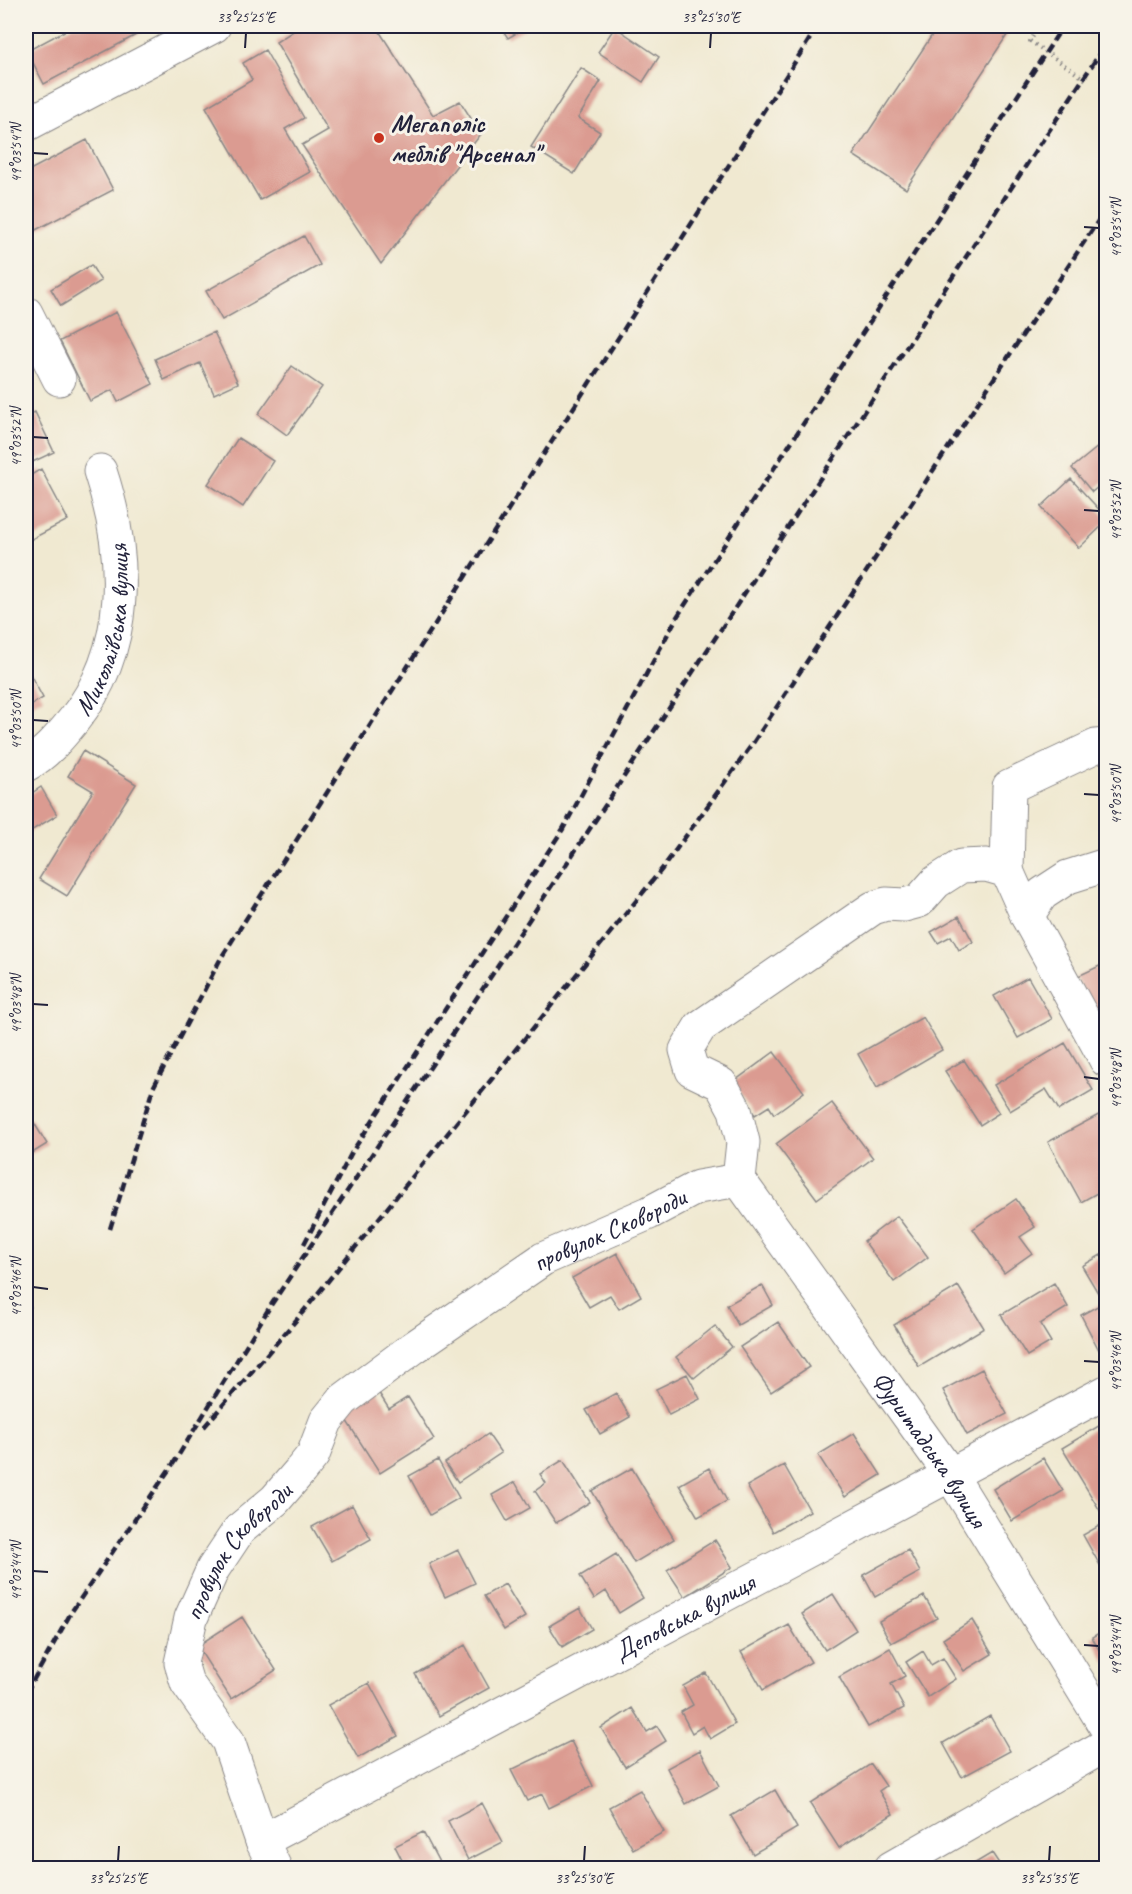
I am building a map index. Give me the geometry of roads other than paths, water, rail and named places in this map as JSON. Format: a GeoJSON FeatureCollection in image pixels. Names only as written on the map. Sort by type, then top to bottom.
{"type":"FeatureCollection","features":[{"type":"Feature","properties":{"kind":"street"},"geometry":{"type":"LineString","coordinates":[[26,124],[214,26]]}},
{"type":"Feature","properties":{"kind":"street"},"geometry":{"type":"LineString","coordinates":[[26,313],[59,379]]}},
{"type":"Feature","properties":{"kind":"street","name":"Миколаївська вулиця"},"geometry":{"type":"LineString","coordinates":[[26,765],[38,759],[79,714],[108,657],[117,625],[120,594],[118,544],[108,495],[100,471]]}},
{"type":"Feature","properties":{"kind":"street"},"geometry":{"type":"LineString","coordinates":[[1107,745],[1096,746],[1010,787],[1007,871],[1027,916],[1107,1060]]}},
{"type":"Feature","properties":{"kind":"street"},"geometry":{"type":"LineString","coordinates":[[739,1180],[742,1142],[735,1110],[721,1084],[692,1070],[686,1050],[700,1027],[873,908],[886,904],[904,905],[919,901],[936,882],[961,866],[986,865],[1007,871]]}},
{"type":"Feature","properties":{"kind":"street"},"geometry":{"type":"LineString","coordinates":[[1027,916],[1042,894],[1050,888],[1068,878],[1107,865]]}},
{"type":"Feature","properties":{"kind":"street","name":"Фурштадська вулиця"},"geometry":{"type":"LineString","coordinates":[[739,1180],[950,1474],[1107,1727]]}},
{"type":"Feature","properties":{"kind":"street","name":"провулок Сковороди"},"geometry":{"type":"LineString","coordinates":[[269,1855],[228,1741],[187,1683],[181,1663],[191,1618],[213,1569],[239,1530],[275,1500],[300,1471],[312,1455],[326,1421],[343,1400],[413,1348],[543,1259],[649,1213],[698,1187],[739,1180]]}},
{"type":"Feature","properties":{"kind":"street","name":"Деповська вулиця"},"geometry":{"type":"LineString","coordinates":[[269,1855],[950,1474],[1107,1392]]}},
{"type":"Feature","properties":{"kind":"street"},"geometry":{"type":"LineString","coordinates":[[891,1869],[1107,1745]]}},
{"type":"Feature","properties":{"kind":"railway"},"geometry":{"type":"LineString","coordinates":[[110,1229],[153,1088],[221,958],[818,26]]}},
{"type":"Feature","properties":{"kind":"railway"},"geometry":{"type":"LineString","coordinates":[[304,1244],[352,1152],[563,829],[677,617],[1063,26]]}},
{"type":"Feature","properties":{"kind":"railway"},"geometry":{"type":"LineString","coordinates":[[26,1693],[72,1611],[175,1461],[271,1305],[581,842],[1106,44]]}},
{"type":"Feature","properties":{"kind":"railway"},"geometry":{"type":"LineString","coordinates":[[204,1427],[298,1318],[662,869],[751,746],[1106,209]]}},
{"type":"Feature","properties":{"kind":"place","name":"Мегаполіс меблів \"Арсенал\""},"geometry":{"type":"Point","coordinates":[379,138]}}]}
